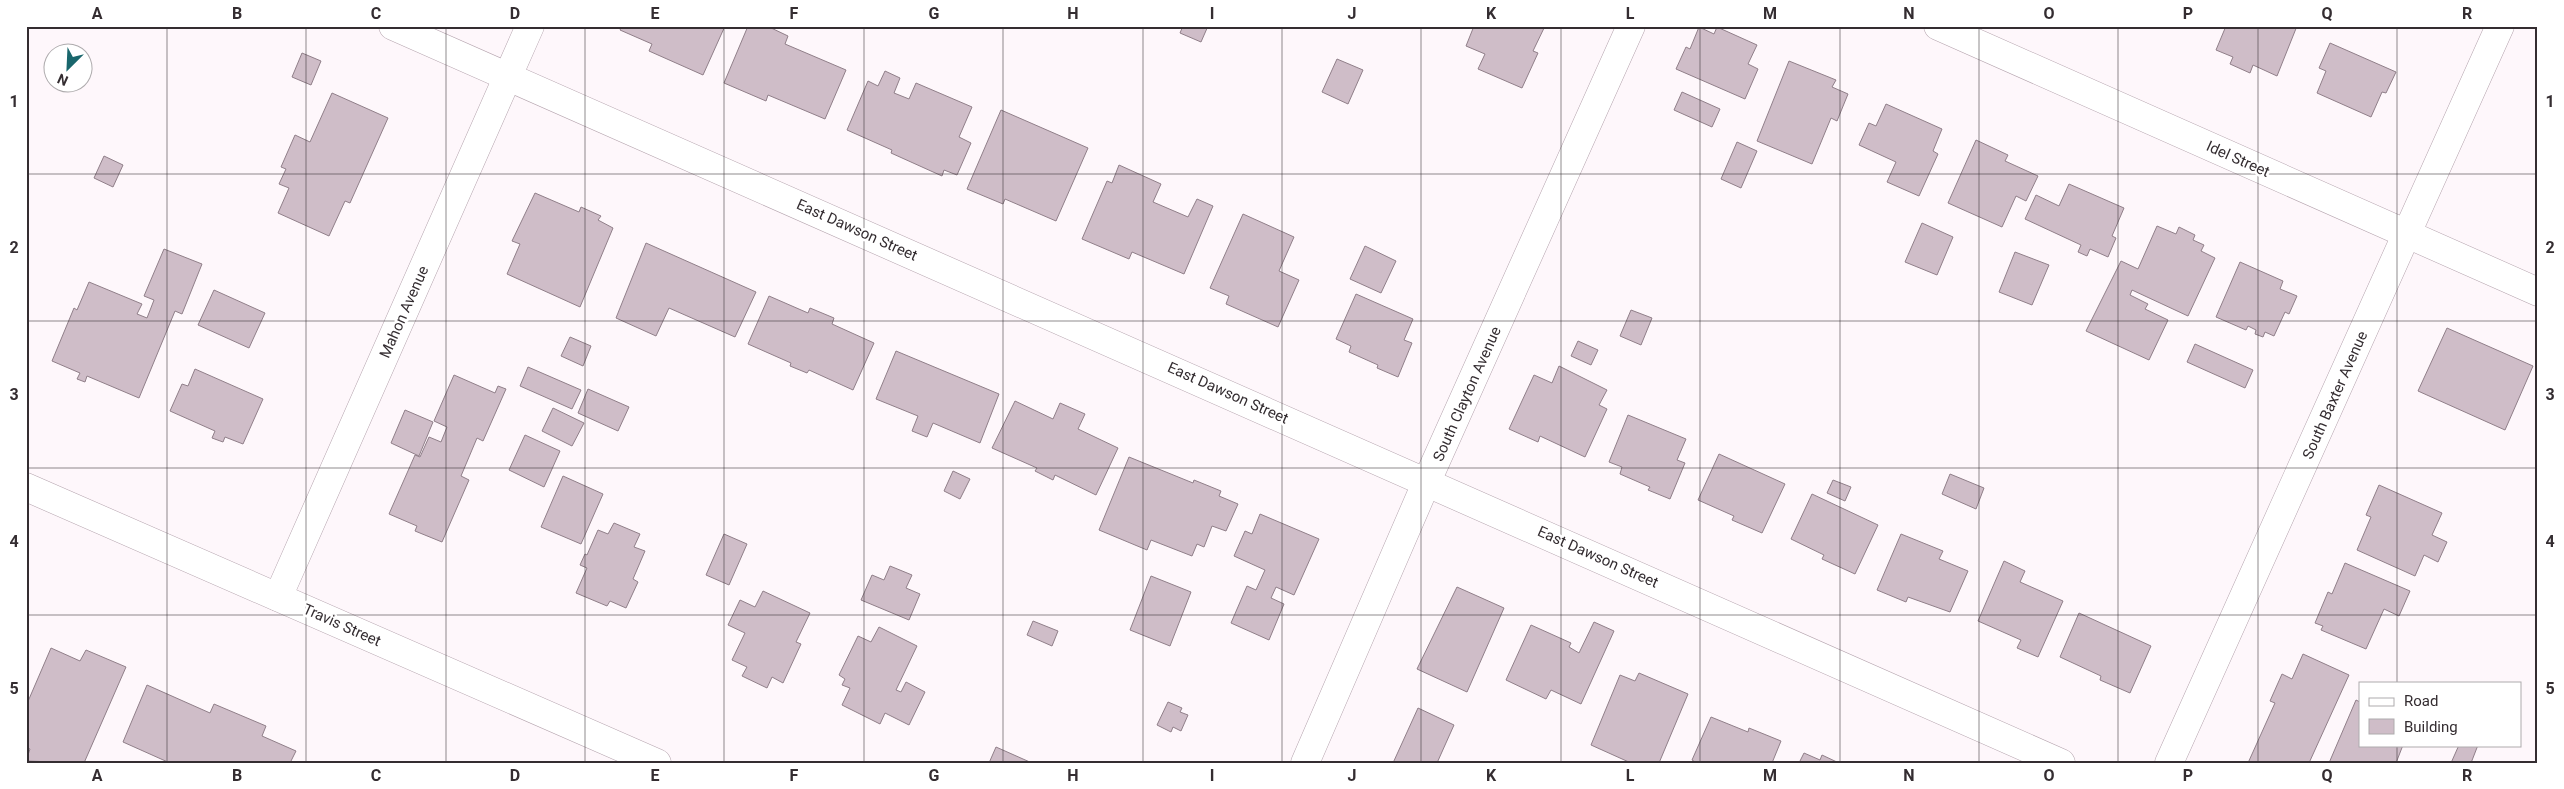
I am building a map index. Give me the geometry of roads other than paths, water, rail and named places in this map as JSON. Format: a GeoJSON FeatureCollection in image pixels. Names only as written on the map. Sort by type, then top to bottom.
{"type":"FeatureCollection","features":[{"type":"Feature","properties":{"kind":"street","name":"East Dawson Street"},"geometry":{"type":"LineString","coordinates":[[393,26],[1427,481],[2061,763]]}},
{"type":"Feature","properties":{"kind":"street","name":"Mahon Avenue"},"geometry":{"type":"LineString","coordinates":[[278,597],[530,26]]}},
{"type":"Feature","properties":{"kind":"street","name":"South Clayton Avenue"},"geometry":{"type":"LineString","coordinates":[[1305,763],[1427,481],[1631,26]]}},
{"type":"Feature","properties":{"kind":"street","name":"Idel Street"},"geometry":{"type":"LineString","coordinates":[[1938,26],[2538,292]]}},
{"type":"Feature","properties":{"kind":"street","name":"South Baxter Avenue"},"geometry":{"type":"LineString","coordinates":[[2170,763],[2500,26]]}},
{"type":"Feature","properties":{"kind":"street","name":"Travis Street"},"geometry":{"type":"LineString","coordinates":[[26,487],[657,763]]}}]}
